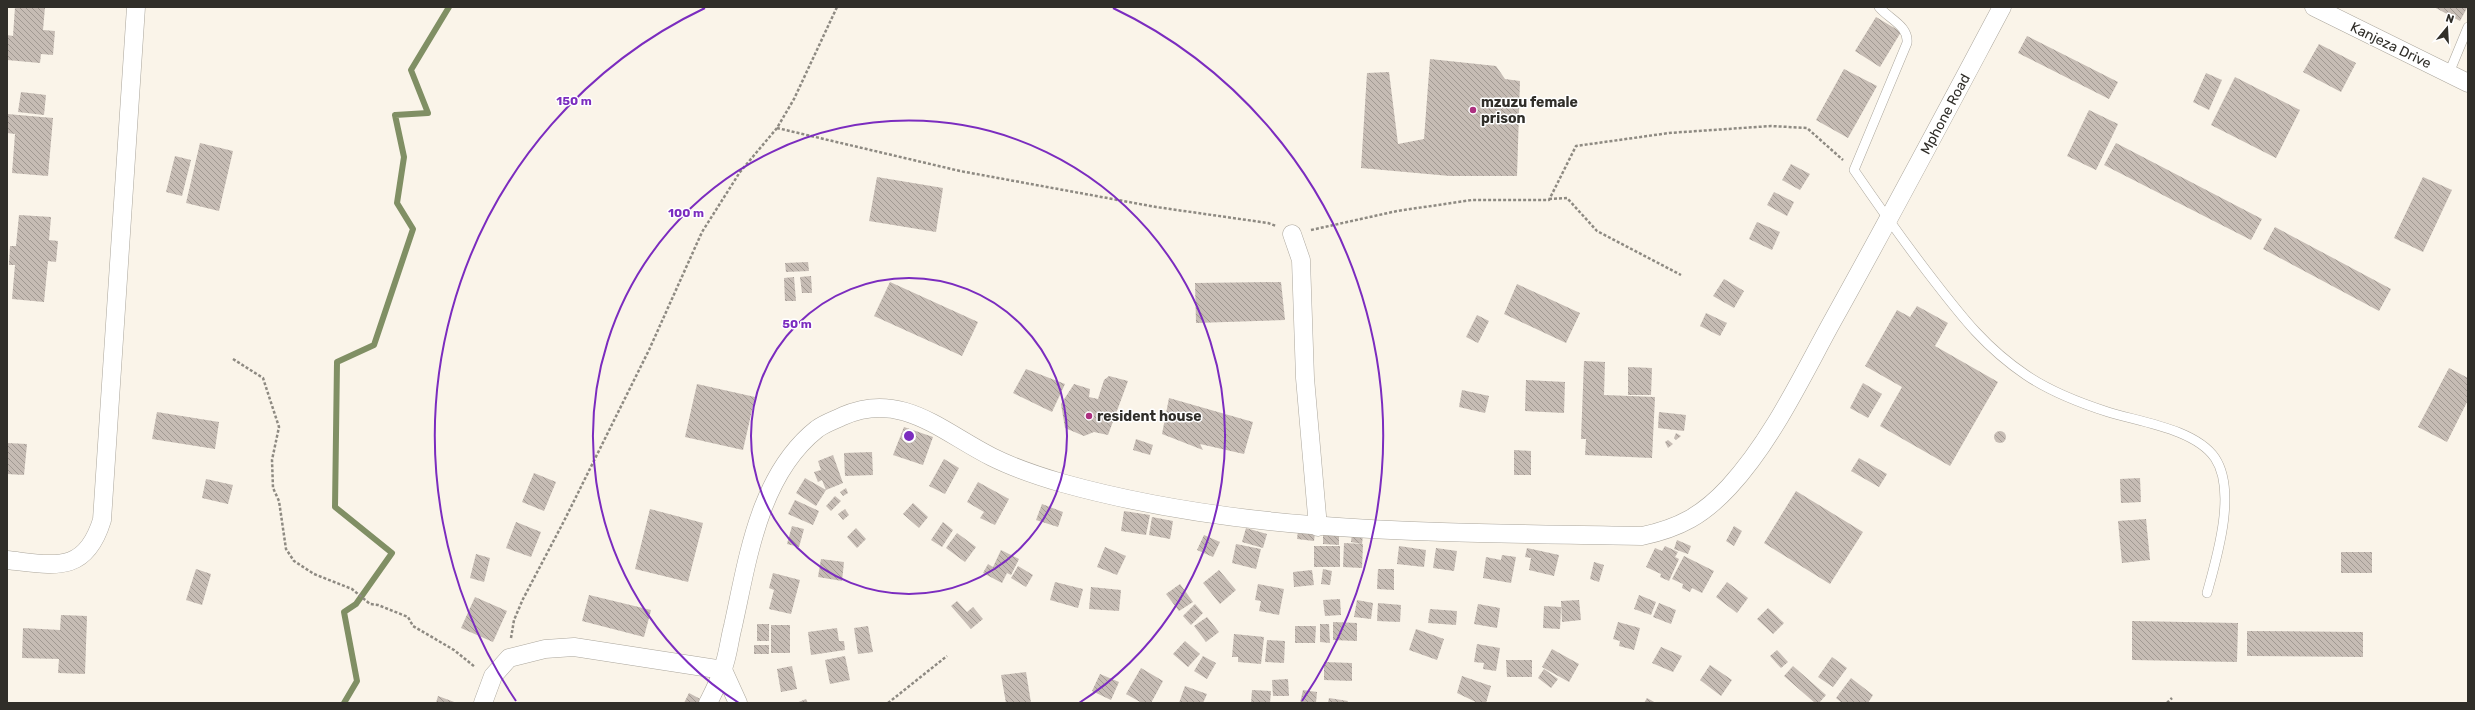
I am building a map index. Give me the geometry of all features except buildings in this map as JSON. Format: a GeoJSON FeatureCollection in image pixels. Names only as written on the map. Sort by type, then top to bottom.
{"type":"FeatureCollection","features":[{"type":"Feature","properties":{"kind":"street"},"geometry":{"type":"LineString","coordinates":[[7,560],[52,565],[72,561],[87,551],[97,536],[102,520],[136,7]]}},
{"type":"Feature","properties":{"kind":"street","name":"Mphone Road"},"geometry":{"type":"LineString","coordinates":[[708,703],[723,670],[752,541],[768,497],[789,456],[820,426],[855,410],[884,406],[909,412],[994,458],[1063,483],[1221,516],[1318,527],[1642,536],[1670,530],[1691,520],[1729,487],[1776,422],[1888,221],[2002,7]]}},
{"type":"Feature","properties":{"kind":"street","name":"Kanjeza Drive"},"geometry":{"type":"LineString","coordinates":[[2314,7],[2468,83]]}},
{"type":"Feature","properties":{"kind":"street"},"geometry":{"type":"LineString","coordinates":[[1292,234],[1301,260],[1305,378],[1318,527]]}},
{"type":"Feature","properties":{"kind":"street"},"geometry":{"type":"LineString","coordinates":[[483,703],[494,676],[509,658],[545,649],[574,647],[723,670],[738,703]]}},
{"type":"Feature","properties":{"kind":"lane"},"geometry":{"type":"LineString","coordinates":[[1879,7],[1903,28],[1908,36],[1854,170],[1888,221],[1968,326],[2027,376],[2061,394],[2107,412],[2193,439],[2213,456],[2223,474],[2224,508],[2217,556],[2207,594]]}},
{"type":"Feature","properties":{"kind":"lane"},"geometry":{"type":"LineString","coordinates":[[2449,73],[2468,27]]}},
{"type":"Feature","properties":{"kind":"path"},"geometry":{"type":"LineString","coordinates":[[509,658],[514,620],[523,599],[564,521],[649,350],[702,232],[740,172],[777,128],[794,99],[837,7]]}},
{"type":"Feature","properties":{"kind":"path"},"geometry":{"type":"LineString","coordinates":[[1549,200],[1576,146],[1669,133],[1771,126],[1807,128],[1854,170]]}},
{"type":"Feature","properties":{"kind":"path"},"geometry":{"type":"LineString","coordinates":[[777,128],[960,171],[1156,207],[1268,223],[1292,234],[1398,212],[1472,200],[1549,200],[1567,198],[1597,231],[1681,275]]}},
{"type":"Feature","properties":{"kind":"path"},"geometry":{"type":"LineString","coordinates":[[233,359],[264,378],[279,427],[272,460],[274,488],[279,501],[286,549],[294,561],[314,574],[352,589],[370,604],[378,605],[408,617],[413,626],[454,650],[468,663],[494,676]]}},
{"type":"Feature","properties":{"kind":"path"},"geometry":{"type":"LineString","coordinates":[[888,703],[947,656]]}},
{"type":"Feature","properties":{"kind":"path"},"geometry":{"type":"LineString","coordinates":[[2167,703],[2172,698]]}},
{"type":"Feature","properties":{"kind":"waterway"},"geometry":{"type":"LineString","coordinates":[[344,703],[357,681],[344,612],[356,604],[392,553],[335,507],[337,362],[374,345],[413,229],[397,203],[404,157],[395,115],[428,113],[411,70],[449,7]]}},
{"type":"Feature","properties":{"kind":"place","name":"mzuzu female prison"},"geometry":{"type":"Point","coordinates":[1473,110]}},
{"type":"Feature","properties":{"kind":"place","name":"resident house"},"geometry":{"type":"Point","coordinates":[1089,416]}}]}
